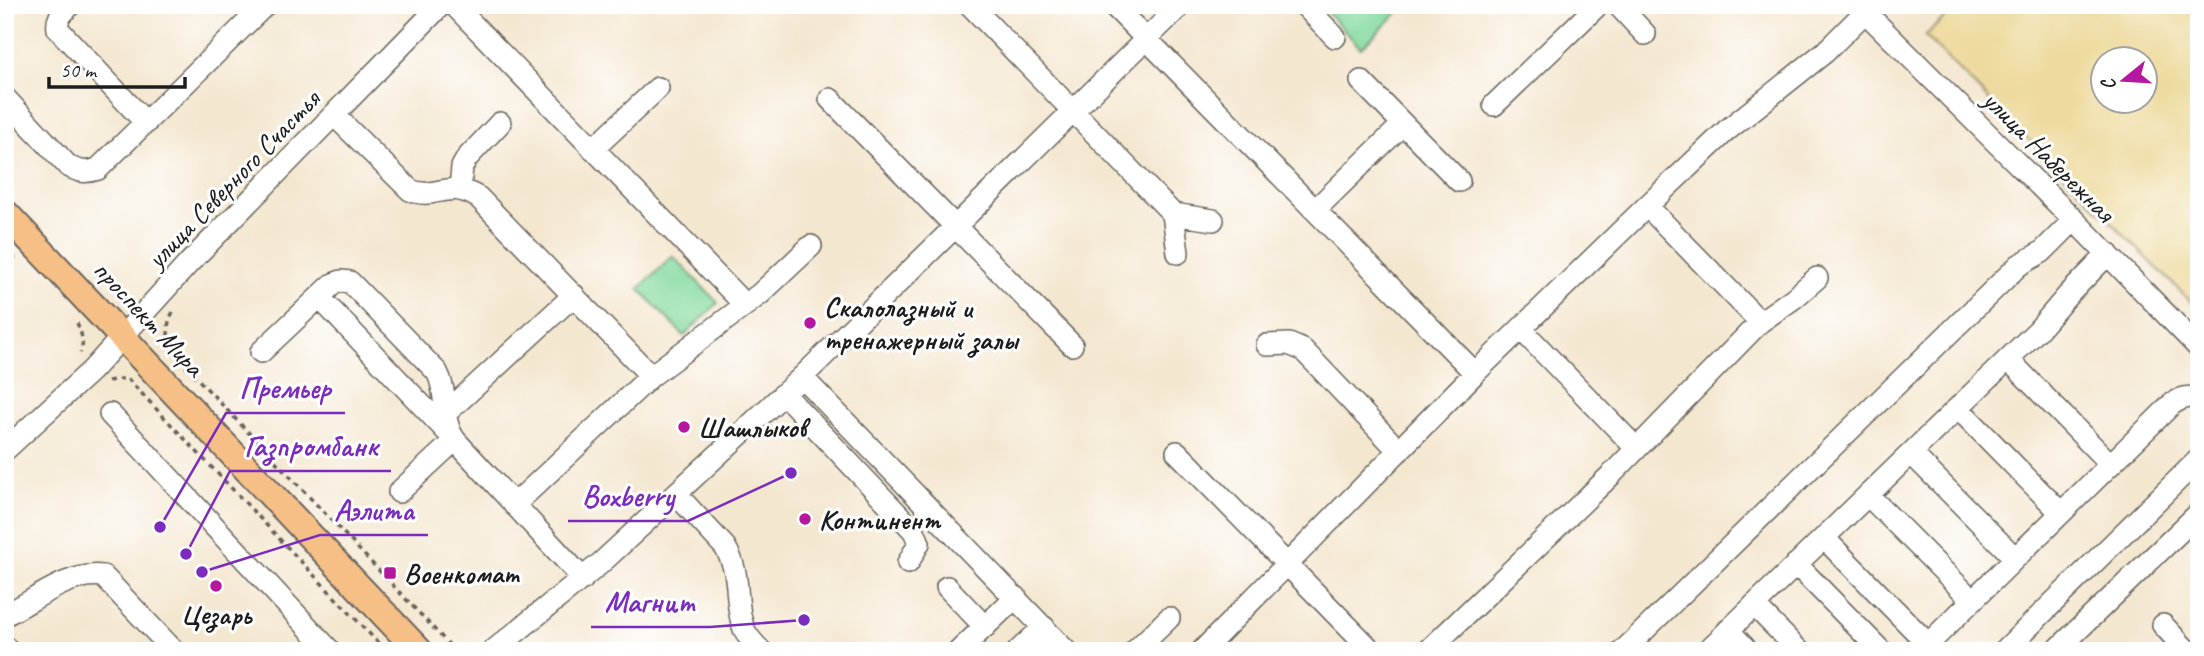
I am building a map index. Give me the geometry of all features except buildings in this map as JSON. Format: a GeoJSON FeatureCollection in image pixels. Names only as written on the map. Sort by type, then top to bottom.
{"type":"FeatureCollection","features":[{"type":"Feature","properties":{"kind":"main road","name":"проспект Мира"},"geometry":{"type":"LineString","coordinates":[[5,213],[418,651]]}},
{"type":"Feature","properties":{"kind":"street"},"geometry":{"type":"LineString","coordinates":[[70,5],[60,16],[58,29],[146,123]]}},
{"type":"Feature","properties":{"kind":"street"},"geometry":{"type":"LineString","coordinates":[[5,98],[68,166],[78,172],[98,169],[265,5]]}},
{"type":"Feature","properties":{"kind":"street","name":"улица Северного Счастья"},"geometry":{"type":"LineString","coordinates":[[5,450],[92,370],[189,263],[441,5]]}},
{"type":"Feature","properties":{"kind":"street"},"geometry":{"type":"LineString","coordinates":[[454,5],[746,305]]}},
{"type":"Feature","properties":{"kind":"street"},"geometry":{"type":"LineString","coordinates":[[970,5],[1173,215],[1178,253]]}},
{"type":"Feature","properties":{"kind":"street"},"geometry":{"type":"LineString","coordinates":[[1113,5],[1475,373]]}},
{"type":"Feature","properties":{"kind":"street"},"geometry":{"type":"LineString","coordinates":[[493,651],[583,579],[784,394],[1181,5]]}},
{"type":"Feature","properties":{"kind":"street"},"geometry":{"type":"LineString","coordinates":[[1304,5],[1335,37]]}},
{"type":"Feature","properties":{"kind":"street"},"geometry":{"type":"LineString","coordinates":[[1494,105],[1598,5]]}},
{"type":"Feature","properties":{"kind":"street"},"geometry":{"type":"LineString","coordinates":[[1618,5],[1645,34]]}},
{"type":"Feature","properties":{"kind":"street"},"geometry":{"type":"LineString","coordinates":[[1202,651],[1475,373],[1647,205],[1726,131],[1825,52],[1862,9]]}},
{"type":"Feature","properties":{"kind":"street","name":"улица Набережная"},"geometry":{"type":"LineString","coordinates":[[1862,9],[2199,348]]}},
{"type":"Feature","properties":{"kind":"street"},"geometry":{"type":"LineString","coordinates":[[1361,81],[1459,181]]}},
{"type":"Feature","properties":{"kind":"street"},"geometry":{"type":"LineString","coordinates":[[593,149],[657,88]]}},
{"type":"Feature","properties":{"kind":"street"},"geometry":{"type":"LineString","coordinates":[[830,99],[1072,345]]}},
{"type":"Feature","properties":{"kind":"street"},"geometry":{"type":"LineString","coordinates":[[334,115],[410,190],[419,194],[450,188],[460,189],[479,198],[650,376]]}},
{"type":"Feature","properties":{"kind":"street"},"geometry":{"type":"LineString","coordinates":[[460,189],[462,167],[467,158],[500,123]]}},
{"type":"Feature","properties":{"kind":"street"},"geometry":{"type":"LineString","coordinates":[[1315,210],[1403,124]]}},
{"type":"Feature","properties":{"kind":"street"},"geometry":{"type":"LineString","coordinates":[[1647,205],[1760,323]]}},
{"type":"Feature","properties":{"kind":"street"},"geometry":{"type":"LineString","coordinates":[[1173,215],[1213,220]]}},
{"type":"Feature","properties":{"kind":"street"},"geometry":{"type":"LineString","coordinates":[[1623,651],[2019,265],[2042,252],[2074,220]]}},
{"type":"Feature","properties":{"kind":"street"},"geometry":{"type":"LineString","coordinates":[[514,505],[650,376],[746,305],[811,246]]}},
{"type":"Feature","properties":{"kind":"street"},"geometry":{"type":"LineString","coordinates":[[1707,651],[2038,330],[2108,254]]}},
{"type":"Feature","properties":{"kind":"street"},"geometry":{"type":"LineString","coordinates":[[1428,651],[1612,474],[1760,323],[1817,278]]}},
{"type":"Feature","properties":{"kind":"street"},"geometry":{"type":"LineString","coordinates":[[261,352],[332,284],[350,282],[437,372],[454,406]]}},
{"type":"Feature","properties":{"kind":"street"},"geometry":{"type":"LineString","coordinates":[[454,440],[448,428],[454,406],[574,295]]}},
{"type":"Feature","properties":{"kind":"street"},"geometry":{"type":"LineString","coordinates":[[319,297],[583,579]]}},
{"type":"Feature","properties":{"kind":"street"},"geometry":{"type":"LineString","coordinates":[[1521,329],[1636,447]]}},
{"type":"Feature","properties":{"kind":"street"},"geometry":{"type":"LineString","coordinates":[[1267,345],[1289,344],[1303,350],[1399,451]]}},
{"type":"Feature","properties":{"kind":"street"},"geometry":{"type":"LineString","coordinates":[[2008,359],[2110,464]]}},
{"type":"Feature","properties":{"kind":"street"},"geometry":{"type":"LineString","coordinates":[[802,377],[1066,651]]}},
{"type":"Feature","properties":{"kind":"street"},"geometry":{"type":"LineString","coordinates":[[784,394],[914,531],[919,543],[908,563]]}},
{"type":"Feature","properties":{"kind":"street"},"geometry":{"type":"LineString","coordinates":[[1824,538],[1925,647],[2172,404],[2185,397],[2199,399]]}},
{"type":"Feature","properties":{"kind":"street"},"geometry":{"type":"LineString","coordinates":[[1958,408],[2061,513]]}},
{"type":"Feature","properties":{"kind":"street"},"geometry":{"type":"LineString","coordinates":[[110,414],[330,651]]}},
{"type":"Feature","properties":{"kind":"street"},"geometry":{"type":"LineString","coordinates":[[399,492],[454,440]]}},
{"type":"Feature","properties":{"kind":"street"},"geometry":{"type":"LineString","coordinates":[[1177,453],[1372,651]]}},
{"type":"Feature","properties":{"kind":"street"},"geometry":{"type":"LineString","coordinates":[[1911,453],[2015,558]]}},
{"type":"Feature","properties":{"kind":"street"},"geometry":{"type":"LineString","coordinates":[[2004,651],[2199,459]]}},
{"type":"Feature","properties":{"kind":"street"},"geometry":{"type":"LineString","coordinates":[[676,494],[725,547],[730,556],[735,567],[744,629],[761,651]]}},
{"type":"Feature","properties":{"kind":"street"},"geometry":{"type":"LineString","coordinates":[[1868,495],[1972,600]]}},
{"type":"Feature","properties":{"kind":"street"},"geometry":{"type":"LineString","coordinates":[[2056,651],[2199,513]]}},
{"type":"Feature","properties":{"kind":"street"},"geometry":{"type":"LineString","coordinates":[[1796,564],[1881,651]]}},
{"type":"Feature","properties":{"kind":"street"},"geometry":{"type":"LineString","coordinates":[[5,615],[76,577],[90,574],[103,576],[174,651]]}},
{"type":"Feature","properties":{"kind":"street"},"geometry":{"type":"LineString","coordinates":[[947,587],[985,626]]}},
{"type":"Feature","properties":{"kind":"street"},"geometry":{"type":"LineString","coordinates":[[959,651],[1016,597]]}},
{"type":"Feature","properties":{"kind":"street"},"geometry":{"type":"LineString","coordinates":[[1754,605],[1799,651]]}},
{"type":"Feature","properties":{"kind":"street"},"geometry":{"type":"LineString","coordinates":[[1135,651],[1169,618]]}},
{"type":"Feature","properties":{"kind":"street"},"geometry":{"type":"LineString","coordinates":[[2163,625],[2187,651]]}},
{"type":"Feature","properties":{"kind":"street"},"geometry":{"type":"LineString","coordinates":[[1018,651],[1044,627]]}},
{"type":"Feature","properties":{"kind":"street"},"geometry":{"type":"LineString","coordinates":[[1044,627],[1050,651]]}},
{"type":"Feature","properties":{"kind":"street"},"geometry":{"type":"LineString","coordinates":[[1728,631],[1748,651]]}},
{"type":"Feature","properties":{"kind":"path"},"geometry":{"type":"LineString","coordinates":[[5,248],[23,267]]}},
{"type":"Feature","properties":{"kind":"path"},"geometry":{"type":"LineString","coordinates":[[174,310],[168,320],[168,337],[177,357],[455,651]]}},
{"type":"Feature","properties":{"kind":"path"},"geometry":{"type":"LineString","coordinates":[[69,315],[78,324],[82,340],[83,348],[79,356]]}},
{"type":"Feature","properties":{"kind":"green space"},"geometry":{"type":"Polygon","coordinates":[[[1320,5],[1406,5],[1361,48],[1320,5]]]}},
{"type":"Feature","properties":{"kind":"green space"},"geometry":{"type":"Polygon","coordinates":[[[673,256],[718,303],[684,336],[639,289],[673,256]]]}},
{"type":"Feature","properties":{"kind":"sand"},"geometry":{"type":"Polygon","coordinates":[[[1958,5],[2199,5],[2199,310],[1925,36],[1958,5]]]}},
{"type":"Feature","properties":{"kind":"place","name":"Скалолазный и тренажерный залы"},"geometry":{"type":"Point","coordinates":[810,323]}},
{"type":"Feature","properties":{"kind":"place","name":"Шашлыков"},"geometry":{"type":"Point","coordinates":[684,427]}},
{"type":"Feature","properties":{"kind":"place","name":"Boxberry"},"geometry":{"type":"Point","coordinates":[791,473]}},
{"type":"Feature","properties":{"kind":"place","name":"Континент"},"geometry":{"type":"Point","coordinates":[805,519]}},
{"type":"Feature","properties":{"kind":"place","name":"Премьер"},"geometry":{"type":"Point","coordinates":[160,527]}},
{"type":"Feature","properties":{"kind":"place","name":"Газпромбанк"},"geometry":{"type":"Point","coordinates":[186,554]}},
{"type":"Feature","properties":{"kind":"place","name":"Аэлита"},"geometry":{"type":"Point","coordinates":[202,572]}},
{"type":"Feature","properties":{"kind":"place","name":"Военкомат"},"geometry":{"type":"Point","coordinates":[390,573]}},
{"type":"Feature","properties":{"kind":"place","name":"Цезарь"},"geometry":{"type":"Point","coordinates":[216,586]}},
{"type":"Feature","properties":{"kind":"place","name":"Магнит"},"geometry":{"type":"Point","coordinates":[804,620]}}]}
